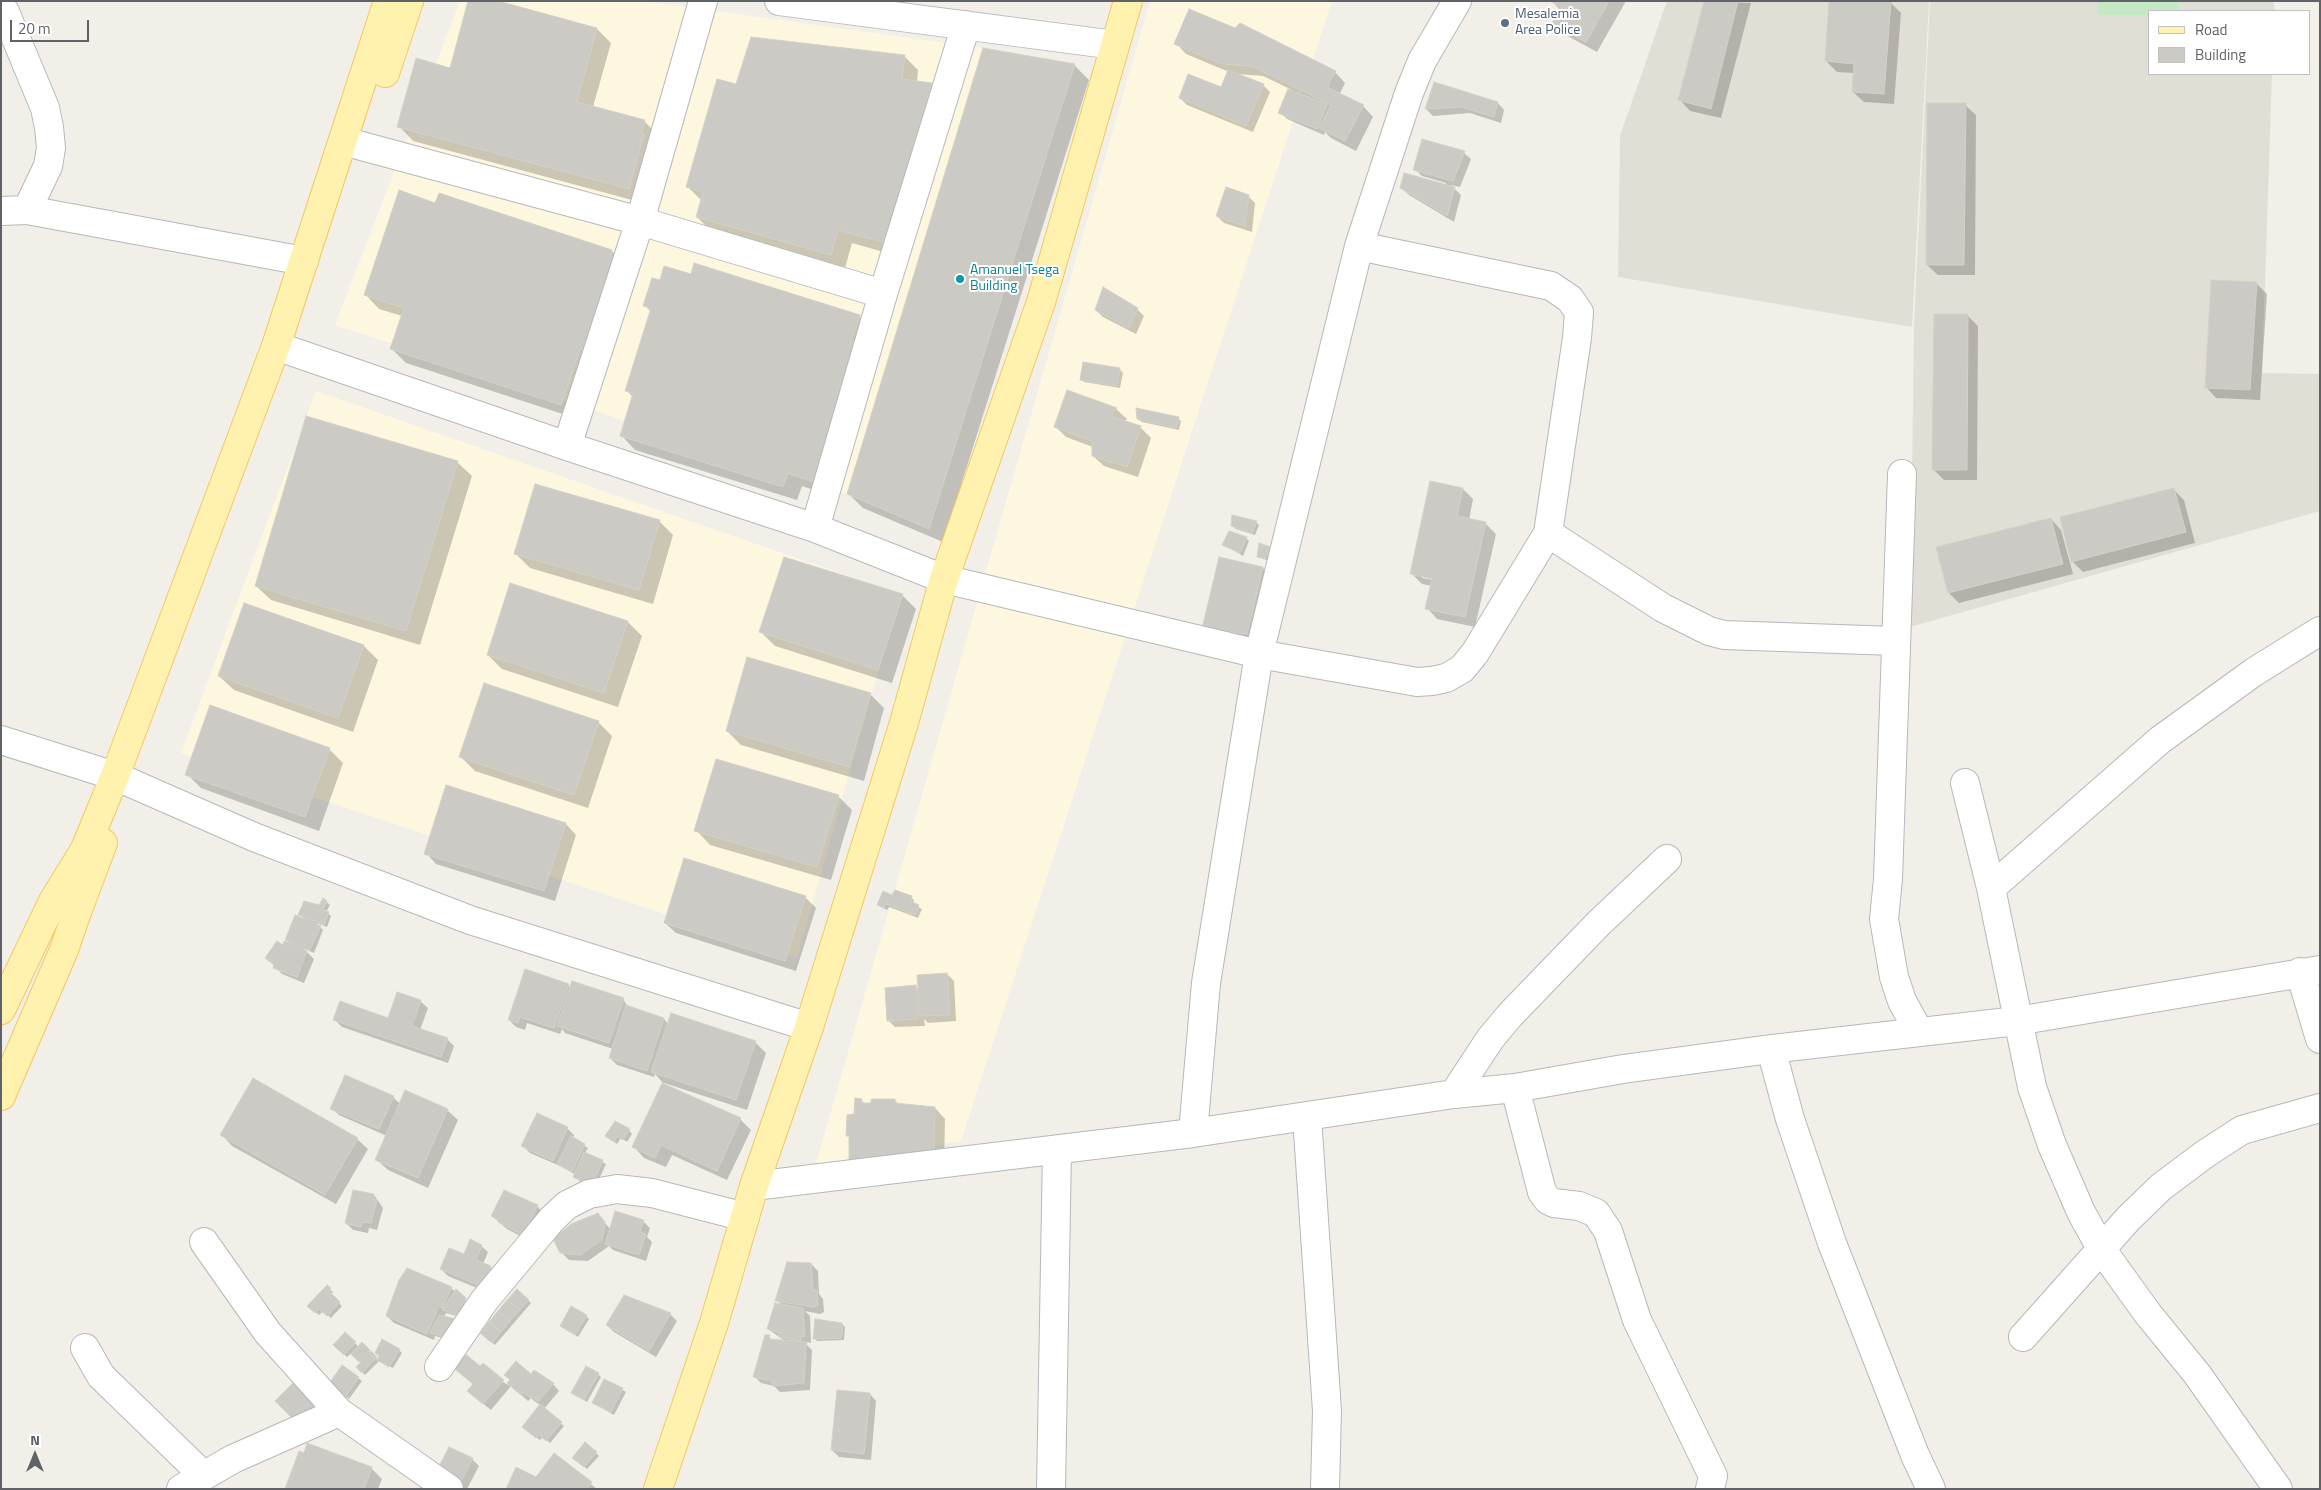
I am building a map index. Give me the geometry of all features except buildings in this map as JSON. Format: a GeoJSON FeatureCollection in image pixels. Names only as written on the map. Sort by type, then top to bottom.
{"type":"FeatureCollection","features":[{"type":"Feature","properties":{"kind":"main road"},"geometry":{"type":"LineString","coordinates":[[1,1096],[36,1011],[64,950],[121,779],[283,349],[352,143],[388,1]]}},
{"type":"Feature","properties":{"kind":"main road"},"geometry":{"type":"LineString","coordinates":[[283,349],[304,260],[409,1]]}},
{"type":"Feature","properties":{"kind":"main road"},"geometry":{"type":"LineString","coordinates":[[658,1489],[714,1323],[754,1186],[810,1027],[904,723],[944,579],[1041,302],[1128,1]]}},
{"type":"Feature","properties":{"kind":"main road"},"geometry":{"type":"LineString","coordinates":[[1,1010],[53,900],[85,849],[121,779]]}},
{"type":"Feature","properties":{"kind":"main road"},"geometry":{"type":"LineString","coordinates":[[77,912],[85,849]]}},
{"type":"Feature","properties":{"kind":"street"},"geometry":{"type":"LineString","coordinates":[[567,446],[640,221],[703,1]]}},
{"type":"Feature","properties":{"kind":"street"},"geometry":{"type":"LineString","coordinates":[[780,1],[1115,45]]}},
{"type":"Feature","properties":{"kind":"street"},"geometry":{"type":"LineString","coordinates":[[1193,1133],[1206,983],[1259,654],[1359,246],[1409,93],[1422,61],[1458,1]]}},
{"type":"Feature","properties":{"kind":"street"},"geometry":{"type":"LineString","coordinates":[[6,12],[45,108],[51,148],[48,166],[14,211],[304,260]]}},
{"type":"Feature","properties":{"kind":"street"},"geometry":{"type":"LineString","coordinates":[[816,528],[883,294],[966,25]]}},
{"type":"Feature","properties":{"kind":"street"},"geometry":{"type":"LineString","coordinates":[[352,143],[640,221],[883,294]]}},
{"type":"Feature","properties":{"kind":"street"},"geometry":{"type":"LineString","coordinates":[[283,349],[567,446],[816,528],[944,579],[1259,654],[1417,682],[1446,678],[1462,669],[1475,653],[1548,533],[1577,338],[1579,312],[1570,299],[1551,286],[1359,246]]}},
{"type":"Feature","properties":{"kind":"street"},"geometry":{"type":"LineString","coordinates":[[1902,474],[1888,869],[1884,919],[1894,977],[1902,1001],[1919,1032]]}},
{"type":"Feature","properties":{"kind":"street"},"geometry":{"type":"LineString","coordinates":[[1548,533],[1662,608],[1708,630],[1724,635],[1895,641]]}},
{"type":"Feature","properties":{"kind":"street"},"geometry":{"type":"LineString","coordinates":[[1991,888],[2160,740],[2254,672],[2320,631]]}},
{"type":"Feature","properties":{"kind":"street"},"geometry":{"type":"LineString","coordinates":[[1,740],[121,779],[254,837],[470,920],[810,1027]]}},
{"type":"Feature","properties":{"kind":"street"},"geometry":{"type":"LineString","coordinates":[[1965,783],[1991,888],[2032,1087],[2052,1145],[2081,1212],[2102,1250],[2148,1314],[2197,1374],[2278,1489]]}},
{"type":"Feature","properties":{"kind":"street"},"geometry":{"type":"LineString","coordinates":[[1454,1094],[1490,1039],[1510,1015],[1599,923],[1667,859]]}},
{"type":"Feature","properties":{"kind":"street"},"geometry":{"type":"LineString","coordinates":[[754,1186],[1193,1133],[1454,1094],[1515,1088],[1623,1069],[1771,1049],[2017,1021],[2310,971],[2320,1039]]}},
{"type":"Feature","properties":{"kind":"street"},"geometry":{"type":"LineString","coordinates":[[1771,1049],[1792,1128],[1832,1243],[1915,1455],[1931,1489]]}},
{"type":"Feature","properties":{"kind":"street"},"geometry":{"type":"LineString","coordinates":[[1515,1088],[1542,1192],[1548,1200],[1554,1203],[1579,1206],[1596,1213],[1608,1231],[1637,1320],[1713,1476],[1710,1489]]}},
{"type":"Feature","properties":{"kind":"street"},"geometry":{"type":"LineString","coordinates":[[2022,1337],[2128,1220],[2161,1187],[2204,1154],[2242,1130],[2320,1108]]}},
{"type":"Feature","properties":{"kind":"street"},"geometry":{"type":"LineString","coordinates":[[1307,1117],[1327,1411],[1325,1489]]}},
{"type":"Feature","properties":{"kind":"street"},"geometry":{"type":"LineString","coordinates":[[1052,1489],[1057,1150]]}},
{"type":"Feature","properties":{"kind":"street"},"geometry":{"type":"LineString","coordinates":[[439,1368],[484,1301],[552,1219],[567,1205],[589,1194],[617,1189],[652,1193],[745,1217]]}},
{"type":"Feature","properties":{"kind":"street"},"geometry":{"type":"LineString","coordinates":[[204,1242],[268,1333],[339,1412],[449,1489]]}},
{"type":"Feature","properties":{"kind":"street"},"geometry":{"type":"LineString","coordinates":[[85,1348],[100,1376],[192,1482],[234,1459],[339,1412]]}},
{"type":"Feature","properties":{"kind":"shaded area"},"geometry":{"type":"Polygon","coordinates":[[[460,1],[642,1],[983,48],[847,494],[335,325],[460,1]]]}},
{"type":"Feature","properties":{"kind":"shaded area"},"geometry":{"type":"Polygon","coordinates":[[[1150,1],[1332,1],[961,1141],[815,1167],[1150,1]]]}},
{"type":"Feature","properties":{"kind":"shaded area"},"geometry":{"type":"Polygon","coordinates":[[[1667,1],[1929,1],[1912,327],[1618,277],[1620,136],[1667,1]]]}},
{"type":"Feature","properties":{"kind":"shaded area"},"geometry":{"type":"Polygon","coordinates":[[[1930,1],[2274,1],[2274,10],[2148,10],[2148,75],[2272,75],[2262,373],[2320,374],[2320,511],[1910,627],[1914,324],[1930,1]]]}},
{"type":"Feature","properties":{"kind":"shaded area"},"geometry":{"type":"Polygon","coordinates":[[[316,391],[900,594],[797,958],[181,753],[316,391]]]}},
{"type":"Feature","properties":{"kind":"green space"},"geometry":{"type":"Polygon","coordinates":[[[2097,1],[2179,1],[2179,10],[2148,10],[2148,15],[2097,15],[2097,1]]]}},
{"type":"Feature","properties":{"kind":"place","name":"Mesalemia Area Police"},"geometry":{"type":"Point","coordinates":[1505,23]}},
{"type":"Feature","properties":{"kind":"place","name":"Amanuel Tsega Building"},"geometry":{"type":"Point","coordinates":[960,279]}}]}
